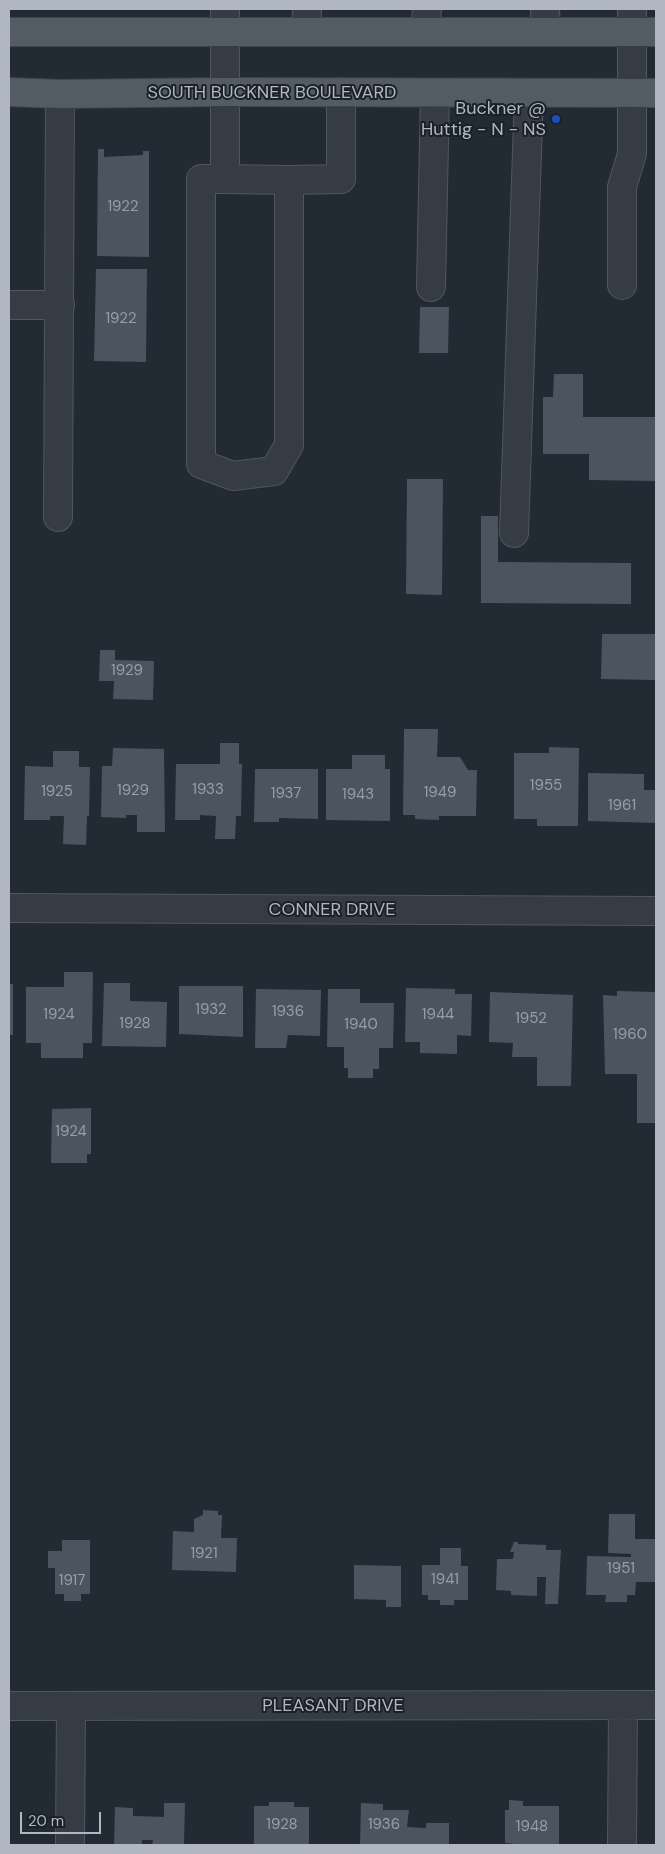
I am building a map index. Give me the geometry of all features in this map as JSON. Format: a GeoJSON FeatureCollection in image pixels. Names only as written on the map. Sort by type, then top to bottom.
{"type":"FeatureCollection","features":[{"type":"Feature","properties":{"kind":"main road"},"geometry":{"type":"LineString","coordinates":[[9,32],[225,20],[546,20],[640,24]]}},
{"type":"Feature","properties":{"kind":"main road","name":"SOUTH BUCKNER BOULEVARD"},"geometry":{"type":"LineString","coordinates":[[9,92],[60,94],[225,92],[644,93]]}},
{"type":"Feature","properties":{"kind":"street"},"geometry":{"type":"LineString","coordinates":[[225,20],[225,179]]}},
{"type":"Feature","properties":{"kind":"street"},"geometry":{"type":"LineString","coordinates":[[622,285],[622,187],[632,154],[644,93],[640,24]]}},
{"type":"Feature","properties":{"kind":"street"},"geometry":{"type":"LineString","coordinates":[[289,180],[289,445],[274,470],[232,476],[201,464],[201,179],[340,179],[340,92]]}},
{"type":"Feature","properties":{"kind":"street"},"geometry":{"type":"LineString","coordinates":[[431,287],[435,92]]}},
{"type":"Feature","properties":{"kind":"street"},"geometry":{"type":"LineString","coordinates":[[514,533],[529,93]]}},
{"type":"Feature","properties":{"kind":"street"},"geometry":{"type":"LineString","coordinates":[[58,518],[60,94]]}},
{"type":"Feature","properties":{"kind":"street"},"geometry":{"type":"LineString","coordinates":[[9,305],[60,305]]}},
{"type":"Feature","properties":{"kind":"street","name":"CONNER DRIVE"},"geometry":{"type":"LineString","coordinates":[[9,908],[656,911]]}},
{"type":"Feature","properties":{"kind":"street","name":"PLEASANT DRIVE"},"geometry":{"type":"LineString","coordinates":[[9,1706],[656,1705]]}},
{"type":"Feature","properties":{"kind":"street"},"geometry":{"type":"LineString","coordinates":[[70,1845],[71,1706]]}},
{"type":"Feature","properties":{"kind":"street"},"geometry":{"type":"LineString","coordinates":[[622,1845],[623,1706]]}},
{"type":"Feature","properties":{"kind":"building"},"geometry":{"type":"Polygon","coordinates":[[[98,149],[104,149],[104,157],[143,155],[143,151],[149,151],[149,257],[97,256],[98,149]]]}},
{"type":"Feature","properties":{"kind":"building"},"geometry":{"type":"Polygon","coordinates":[[[96,269],[147,269],[146,362],[94,361],[96,269]]]}},
{"type":"Feature","properties":{"kind":"building"},"geometry":{"type":"Polygon","coordinates":[[[420,307],[449,307],[448,353],[419,353],[420,307]]]}},
{"type":"Feature","properties":{"kind":"building"},"geometry":{"type":"Polygon","coordinates":[[[554,374],[583,374],[583,417],[656,417],[656,481],[589,480],[589,454],[543,454],[543,397],[553,397],[554,374]]]}},
{"type":"Feature","properties":{"kind":"building"},"geometry":{"type":"Polygon","coordinates":[[[407,479],[443,479],[442,595],[406,594],[407,479]]]}},
{"type":"Feature","properties":{"kind":"building"},"geometry":{"type":"Polygon","coordinates":[[[481,516],[498,516],[498,562],[631,563],[631,604],[481,603],[481,516]]]}},
{"type":"Feature","properties":{"kind":"building"},"geometry":{"type":"Polygon","coordinates":[[[602,634],[656,634],[656,680],[601,679],[602,634]]]}},
{"type":"Feature","properties":{"kind":"building"},"geometry":{"type":"Polygon","coordinates":[[[100,650],[115,650],[115,660],[154,661],[153,700],[113,699],[114,681],[99,681],[100,650]]]}},
{"type":"Feature","properties":{"kind":"building"},"geometry":{"type":"Polygon","coordinates":[[[404,729],[438,729],[437,757],[460,757],[468,770],[477,770],[476,816],[439,816],[439,820],[415,819],[415,815],[403,815],[404,729]]]}},
{"type":"Feature","properties":{"kind":"building"},"geometry":{"type":"Polygon","coordinates":[[[220,743],[239,743],[239,764],[242,764],[241,816],[236,816],[235,839],[215,839],[216,816],[200,815],[200,820],[175,820],[176,764],[220,764],[220,743]]]}},
{"type":"Feature","properties":{"kind":"building"},"geometry":{"type":"Polygon","coordinates":[[[549,747],[579,748],[578,826],[537,826],[537,819],[514,819],[514,753],[549,753],[549,747]]]}},
{"type":"Feature","properties":{"kind":"building"},"geometry":{"type":"Polygon","coordinates":[[[113,748],[164,749],[165,832],[137,832],[137,815],[126,815],[126,818],[101,817],[102,766],[112,766],[113,748]]]}},
{"type":"Feature","properties":{"kind":"building"},"geometry":{"type":"Polygon","coordinates":[[[53,751],[79,751],[79,767],[90,767],[89,816],[87,816],[86,845],[63,844],[64,816],[50,816],[50,820],[24,820],[25,766],[53,767],[53,751]]]}},
{"type":"Feature","properties":{"kind":"building"},"geometry":{"type":"Polygon","coordinates":[[[352,755],[385,755],[385,769],[390,769],[390,821],[326,820],[326,769],[352,769],[352,755]]]}},
{"type":"Feature","properties":{"kind":"building"},"geometry":{"type":"Polygon","coordinates":[[[255,769],[318,769],[318,819],[279,818],[279,822],[254,822],[255,769]]]}},
{"type":"Feature","properties":{"kind":"building"},"geometry":{"type":"Polygon","coordinates":[[[588,773],[644,774],[644,790],[656,790],[656,823],[588,821],[588,773]]]}},
{"type":"Feature","properties":{"kind":"building"},"geometry":{"type":"Polygon","coordinates":[[[64,972],[93,972],[92,1043],[83,1043],[83,1058],[41,1058],[41,1043],[26,1043],[26,987],[64,987],[64,972]]]}},
{"type":"Feature","properties":{"kind":"building"},"geometry":{"type":"Polygon","coordinates":[[[104,983],[130,983],[130,1001],[167,1002],[166,1047],[102,1046],[104,983]]]}},
{"type":"Feature","properties":{"kind":"building"},"geometry":{"type":"Polygon","coordinates":[[[9,984],[13,984],[13,1035],[9,1035],[9,984]]]}},
{"type":"Feature","properties":{"kind":"building"},"geometry":{"type":"Polygon","coordinates":[[[179,986],[243,986],[243,1037],[179,1034],[179,986]]]}},
{"type":"Feature","properties":{"kind":"building"},"geometry":{"type":"Polygon","coordinates":[[[406,988],[455,989],[455,994],[472,994],[471,1036],[457,1035],[457,1054],[420,1053],[420,1042],[405,1042],[406,988]]]}},
{"type":"Feature","properties":{"kind":"building"},"geometry":{"type":"Polygon","coordinates":[[[256,989],[321,990],[320,1036],[288,1035],[286,1048],[255,1048],[256,989]]]}},
{"type":"Feature","properties":{"kind":"building"},"geometry":{"type":"Polygon","coordinates":[[[328,989],[360,989],[360,1003],[394,1003],[393,1048],[379,1048],[379,1069],[373,1069],[373,1078],[348,1078],[348,1068],[344,1068],[344,1047],[327,1047],[328,989]]]}},
{"type":"Feature","properties":{"kind":"building"},"geometry":{"type":"Polygon","coordinates":[[[617,991],[656,992],[656,1123],[637,1123],[637,1074],[605,1074],[603,995],[617,996],[617,991]]]}},
{"type":"Feature","properties":{"kind":"building"},"geometry":{"type":"Polygon","coordinates":[[[490,992],[573,995],[571,1086],[537,1086],[537,1057],[512,1057],[513,1043],[489,1042],[490,992]]]}},
{"type":"Feature","properties":{"kind":"building"},"geometry":{"type":"Polygon","coordinates":[[[91,1108],[91,1154],[87,1154],[87,1163],[51,1163],[52,1109],[91,1108]]]}},
{"type":"Feature","properties":{"kind":"building"},"geometry":{"type":"Polygon","coordinates":[[[203,1510],[218,1511],[218,1515],[222,1515],[221,1538],[237,1538],[236,1572],[172,1570],[173,1531],[194,1532],[194,1519],[203,1515],[203,1510]]]}},
{"type":"Feature","properties":{"kind":"building"},"geometry":{"type":"Polygon","coordinates":[[[609,1514],[635,1514],[635,1539],[656,1539],[656,1582],[636,1582],[635,1595],[627,1595],[627,1602],[605,1602],[606,1595],[586,1595],[587,1556],[631,1557],[631,1554],[608,1553],[609,1514]]]}},
{"type":"Feature","properties":{"kind":"building"},"geometry":{"type":"Polygon","coordinates":[[[62,1540],[90,1540],[90,1594],[81,1594],[81,1601],[64,1601],[64,1594],[55,1594],[55,1568],[48,1568],[48,1551],[62,1551],[62,1540]]]}},
{"type":"Feature","properties":{"kind":"building"},"geometry":{"type":"Polygon","coordinates":[[[514,1542],[518,1542],[518,1544],[546,1545],[546,1550],[561,1550],[558,1604],[545,1604],[546,1577],[537,1577],[537,1596],[511,1595],[511,1591],[496,1590],[497,1559],[513,1559],[514,1552],[510,1552],[514,1542]]]}},
{"type":"Feature","properties":{"kind":"building"},"geometry":{"type":"Polygon","coordinates":[[[440,1548],[461,1548],[461,1566],[468,1566],[468,1600],[454,1600],[454,1605],[440,1605],[440,1600],[428,1600],[428,1595],[422,1595],[422,1565],[440,1565],[440,1548]]]}},
{"type":"Feature","properties":{"kind":"building"},"geometry":{"type":"Polygon","coordinates":[[[354,1565],[401,1566],[401,1607],[386,1607],[386,1600],[354,1599],[354,1565]]]}},
{"type":"Feature","properties":{"kind":"building"},"geometry":{"type":"Polygon","coordinates":[[[509,1800],[523,1801],[523,1806],[559,1806],[559,1845],[515,1845],[505,1843],[505,1810],[509,1810],[509,1800]]]}},
{"type":"Feature","properties":{"kind":"building"},"geometry":{"type":"Polygon","coordinates":[[[269,1802],[294,1802],[294,1807],[309,1807],[309,1845],[254,1845],[254,1806],[269,1806],[269,1802]]]}},
{"type":"Feature","properties":{"kind":"building"},"geometry":{"type":"Polygon","coordinates":[[[164,1803],[185,1803],[184,1845],[152,1845],[153,1840],[142,1840],[142,1845],[114,1845],[115,1807],[133,1808],[133,1816],[164,1817],[164,1803]]]}},
{"type":"Feature","properties":{"kind":"building"},"geometry":{"type":"Polygon","coordinates":[[[361,1803],[383,1804],[383,1810],[409,1810],[407,1827],[426,1828],[426,1823],[449,1823],[449,1845],[360,1845],[361,1803]]]}},
{"type":"Feature","properties":{"kind":"place","name":"Buckner @ Huttig - N - NS"},"geometry":{"type":"Point","coordinates":[556,119]}}]}
